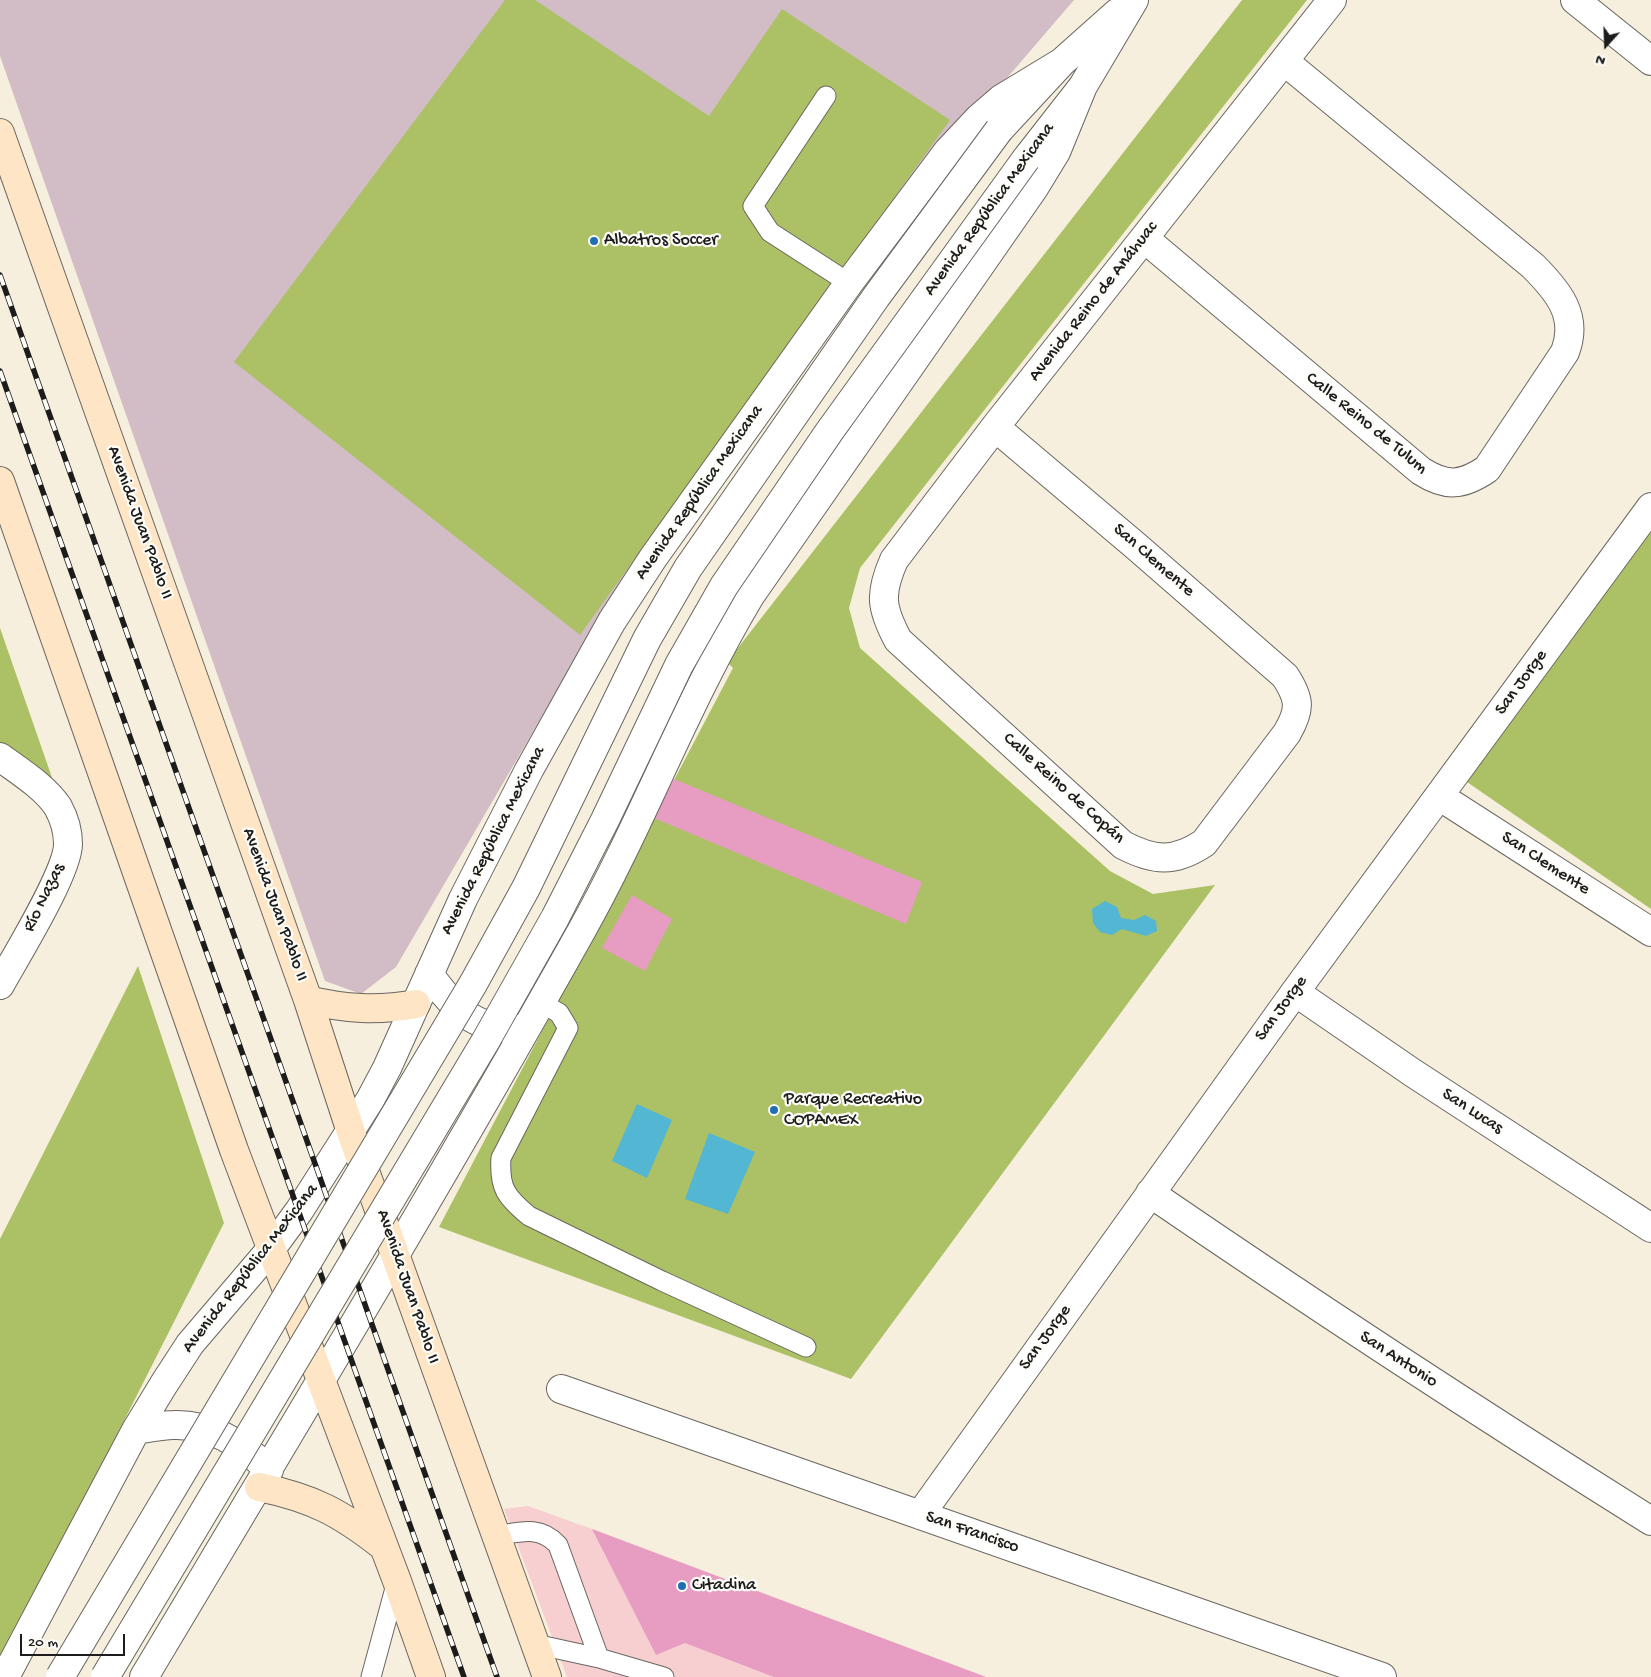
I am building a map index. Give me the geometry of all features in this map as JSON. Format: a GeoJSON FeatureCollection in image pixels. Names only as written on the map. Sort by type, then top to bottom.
{"type":"FeatureCollection","features":[{"type":"Feature","properties":{"kind":"main road","name":"Avenida Juan Pablo II"},"geometry":{"type":"LineString","coordinates":[[0,133],[308,1000],[351,1132],[546,1677]]}},
{"type":"Feature","properties":{"kind":"main road"},"geometry":{"type":"LineString","coordinates":[[0,481],[234,1150],[320,1382],[397,1581],[431,1677]]}},
{"type":"Feature","properties":{"kind":"main road"},"geometry":{"type":"LineString","coordinates":[[308,1000],[361,1010],[390,1009],[416,1004]]}},
{"type":"Feature","properties":{"kind":"main road"},"geometry":{"type":"LineString","coordinates":[[264,1478],[292,1493],[323,1505],[350,1520],[384,1547]]}},
{"type":"Feature","properties":{"kind":"street","name":"Avenida República Mexicana"},"geometry":{"type":"LineString","coordinates":[[60,1677],[473,984],[526,888],[647,639],[688,568],[865,312],[999,130],[1062,62],[1132,0]]}},
{"type":"Feature","properties":{"kind":"street","name":"Avenida República Mexicana"},"geometry":{"type":"LineString","coordinates":[[144,1677],[264,1478],[526,1029],[601,894],[705,675],[750,596],[1034,188],[1056,152],[1083,86],[1132,0]]}},
{"type":"Feature","properties":{"kind":"street","name":"Avenida Reino de Anáhuac"},"geometry":{"type":"LineString","coordinates":[[886,616],[883,600],[884,581],[894,560],[995,427],[1332,0]]}},
{"type":"Feature","properties":{"kind":"street"},"geometry":{"type":"LineString","coordinates":[[1575,0],[1651,61]]}},
{"type":"Feature","properties":{"kind":"street","name":"Calle Reino de Tulum"},"geometry":{"type":"LineString","coordinates":[[1145,239],[1421,471],[1436,481],[1457,483],[1473,479],[1487,469],[1565,352],[1570,339],[1571,323],[1563,305],[1552,284],[1533,266],[1284,61]]}},
{"type":"Feature","properties":{"kind":"street","name":"Avenida República Mexicana"},"geometry":{"type":"LineString","coordinates":[[5,1677],[136,1430],[190,1344],[271,1249],[320,1182],[351,1132],[387,1068],[462,899],[529,770],[612,621],[689,504],[848,283],[948,151],[979,118],[1001,99],[1062,62]]}},
{"type":"Feature","properties":{"kind":"street","name":"Avenida República Mexicana"},"geometry":{"type":"LineString","coordinates":[[105,1677],[485,1042],[555,918],[605,820],[679,665],[724,586],[829,432],[1026,159],[1083,86]]}},
{"type":"Feature","properties":{"kind":"street","name":"San Clemente"},"geometry":{"type":"LineString","coordinates":[[995,427],[1285,676],[1294,691],[1298,704]]}},
{"type":"Feature","properties":{"kind":"street","name":"San Jorge"},"geometry":{"type":"LineString","coordinates":[[920,1515],[1295,992],[1651,508]]}},
{"type":"Feature","properties":{"kind":"street","name":"Calle Reino de Copán"},"geometry":{"type":"LineString","coordinates":[[886,616],[898,640],[1123,845],[1139,853],[1155,857],[1171,859],[1190,853],[1204,843],[1287,733],[1296,718],[1298,704]]}},
{"type":"Feature","properties":{"kind":"street","name":"Río Nazas"},"geometry":{"type":"LineString","coordinates":[[0,757],[29,779],[58,807],[66,827],[68,845],[63,866],[0,984]]}},
{"type":"Feature","properties":{"kind":"street","name":"San Clemente"},"geometry":{"type":"LineString","coordinates":[[1438,796],[1651,932]]}},
{"type":"Feature","properties":{"kind":"street"},"geometry":{"type":"LineString","coordinates":[[428,974],[454,1007],[477,1021],[505,1029],[526,1029]]}},
{"type":"Feature","properties":{"kind":"street","name":"San Lucas"},"geometry":{"type":"LineString","coordinates":[[1295,992],[1414,1073],[1651,1228]]}},
{"type":"Feature","properties":{"kind":"street","name":"San Antonio"},"geometry":{"type":"LineString","coordinates":[[1150,1193],[1290,1289],[1496,1424],[1651,1521]]}},
{"type":"Feature","properties":{"kind":"street","name":"San Francisco"},"geometry":{"type":"LineString","coordinates":[[562,1389],[1382,1677]]}},
{"type":"Feature","properties":{"kind":"street"},"geometry":{"type":"LineString","coordinates":[[136,1430],[174,1424],[203,1427],[231,1439],[252,1452],[264,1478]]}},
{"type":"Feature","properties":{"kind":"lane"},"geometry":{"type":"LineString","coordinates":[[826,96],[753,206],[770,232],[848,283]]}},
{"type":"Feature","properties":{"kind":"lane"},"geometry":{"type":"LineString","coordinates":[[540,1002],[559,1013],[568,1028],[502,1158],[500,1174],[503,1190],[529,1216],[662,1281],[806,1347]]}},
{"type":"Feature","properties":{"kind":"lane"},"geometry":{"type":"LineString","coordinates":[[496,1536],[534,1531],[544,1533],[558,1545],[598,1658]]}},
{"type":"Feature","properties":{"kind":"lane"},"geometry":{"type":"LineString","coordinates":[[371,1677],[397,1581]]}},
{"type":"Feature","properties":{"kind":"lane"},"geometry":{"type":"LineString","coordinates":[[535,1644],[598,1658],[664,1677]]}},
{"type":"Feature","properties":{"kind":"shaded area"},"geometry":{"type":"Polygon","coordinates":[[[0,0],[1074,0],[934,163],[548,706],[396,967],[361,994],[325,981],[0,56],[0,0]]]}},
{"type":"Feature","properties":{"kind":"shaded area","name":"Citadina"},"geometry":{"type":"Polygon","coordinates":[[[528,1506],[986,1677],[567,1677],[504,1509],[528,1506]]]}},
{"type":"Feature","properties":{"kind":"green space","name":"Albatros Soccer"},"geometry":{"type":"Polygon","coordinates":[[[505,0],[535,0],[709,116],[782,9],[950,120],[580,635],[234,362],[505,0]]]}},
{"type":"Feature","properties":{"kind":"green space","name":"Parque Recreativo COPAMEX"},"geometry":{"type":"Polygon","coordinates":[[[1242,0],[1307,0],[860,568],[849,608],[860,648],[1110,871],[1153,894],[1215,885],[851,1379],[439,1227],[733,668],[727,662],[1242,0]]]}},
{"type":"Feature","properties":{"kind":"green space"},"geometry":{"type":"Polygon","coordinates":[[[1651,527],[1651,909],[1467,782],[1651,527]]]}},
{"type":"Feature","properties":{"kind":"green space"},"geometry":{"type":"Polygon","coordinates":[[[0,628],[57,792],[0,749],[0,628]]]}},
{"type":"Feature","properties":{"kind":"green space"},"geometry":{"type":"Polygon","coordinates":[[[138,966],[224,1223],[0,1666],[0,1239],[138,966]]]}},
{"type":"Feature","properties":{"kind":"water"},"geometry":{"type":"Polygon","coordinates":[[[1105,901],[1117,907],[1121,918],[1134,920],[1145,915],[1156,921],[1157,931],[1146,936],[1122,929],[1112,935],[1100,932],[1093,923],[1092,909],[1105,901]]]}},
{"type":"Feature","properties":{"kind":"water"},"geometry":{"type":"Polygon","coordinates":[[[637,1104],[672,1120],[647,1178],[612,1161],[637,1104]]]}},
{"type":"Feature","properties":{"kind":"water"},"geometry":{"type":"Polygon","coordinates":[[[709,1133],[755,1152],[728,1214],[685,1199],[709,1133]]]}},
{"type":"Feature","properties":{"kind":"building"},"geometry":{"type":"Polygon","coordinates":[[[674,779],[922,882],[906,924],[654,818],[674,779]]]}},
{"type":"Feature","properties":{"kind":"building"},"geometry":{"type":"Polygon","coordinates":[[[632,895],[672,919],[645,971],[602,948],[632,895]]]}},
{"type":"Feature","properties":{"kind":"building","name":"Citadina"},"geometry":{"type":"Polygon","coordinates":[[[592,1529],[986,1677],[774,1677],[685,1643],[656,1655],[592,1529]]]}},
{"type":"Feature","properties":{"kind":"railway"},"geometry":{"type":"LineString","coordinates":[[0,275],[497,1677]]}},
{"type":"Feature","properties":{"kind":"railway"},"geometry":{"type":"LineString","coordinates":[[0,371],[464,1677]]}},
{"type":"Feature","properties":{"kind":"place","name":"Albatros Soccer"},"geometry":{"type":"Point","coordinates":[594,241]}},
{"type":"Feature","properties":{"kind":"place","name":"Parque Recreativo COPAMEX"},"geometry":{"type":"Point","coordinates":[774,1110]}},
{"type":"Feature","properties":{"kind":"place","name":"Citadina"},"geometry":{"type":"Point","coordinates":[682,1586]}}]}
